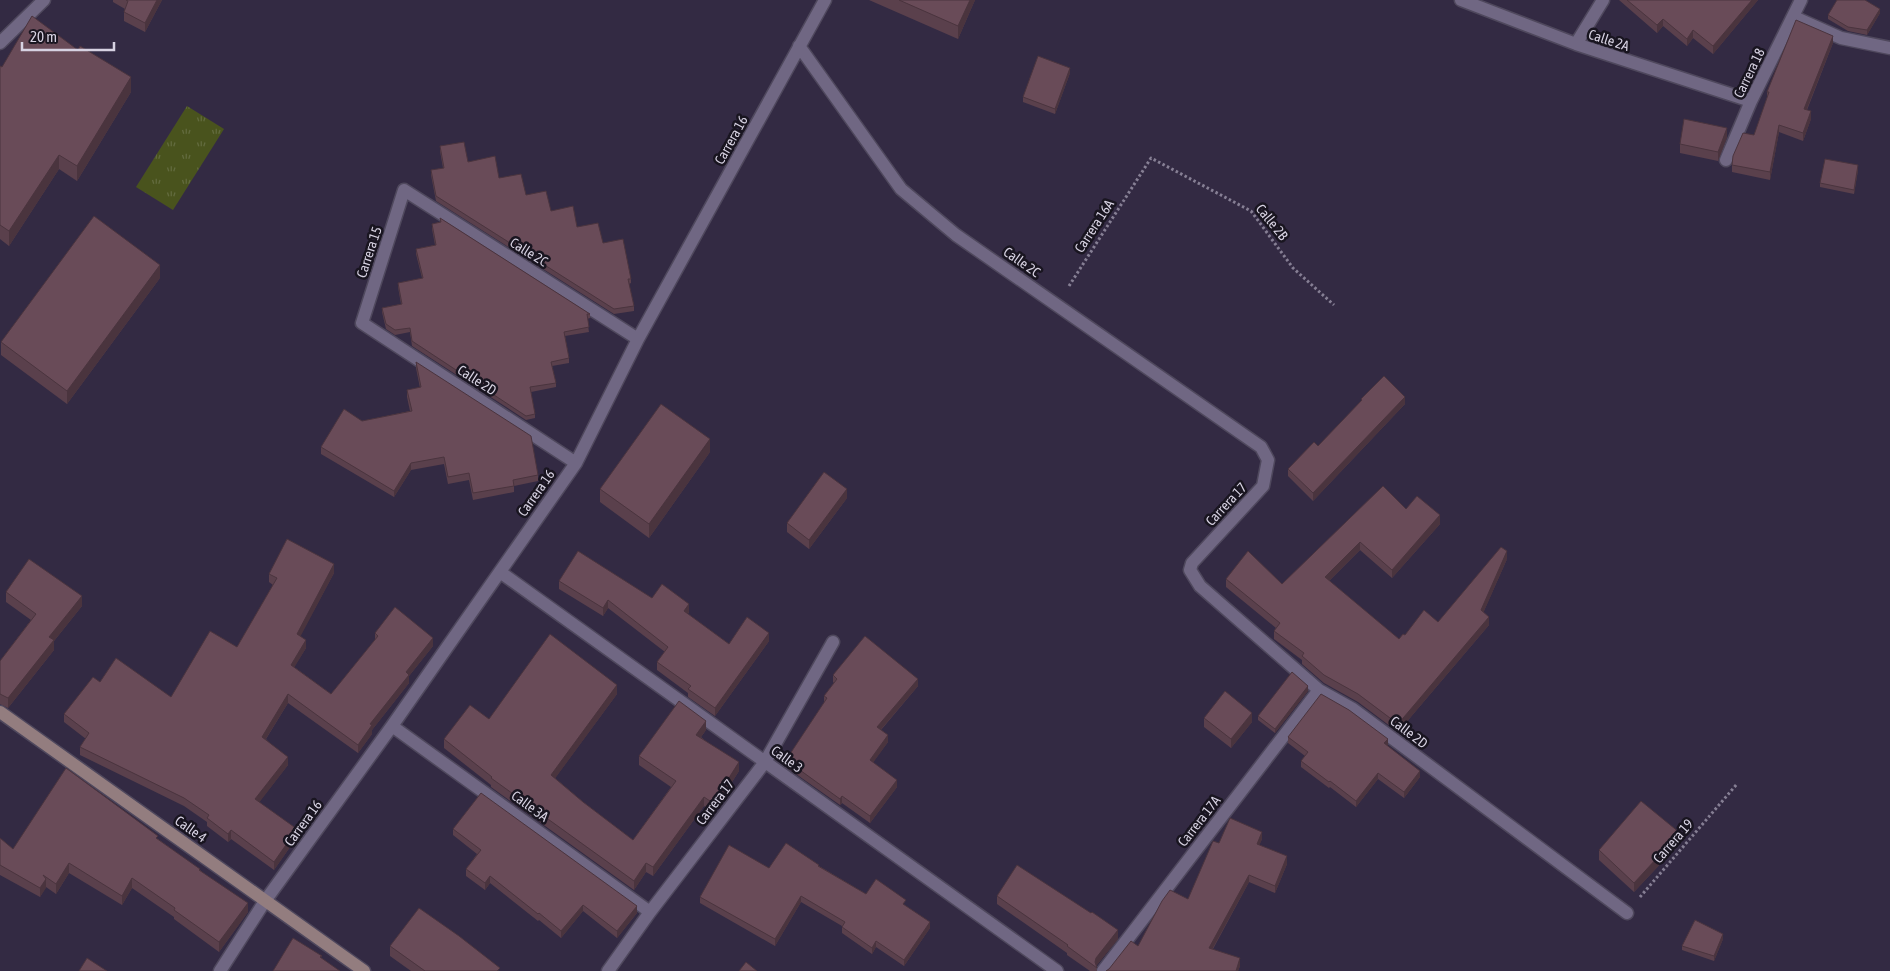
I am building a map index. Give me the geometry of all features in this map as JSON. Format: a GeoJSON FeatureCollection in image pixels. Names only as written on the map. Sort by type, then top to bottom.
{"type":"FeatureCollection","features":[{"type":"Feature","properties":{"kind":"street"},"geometry":{"type":"LineString","coordinates":[[0,43],[44,0]]}},
{"type":"Feature","properties":{"kind":"street","name":"Carrera 16"},"geometry":{"type":"LineString","coordinates":[[220,971],[265,901],[392,726],[576,462],[638,339],[825,0]]}},
{"type":"Feature","properties":{"kind":"street","name":"Calle 2A"},"geometry":{"type":"LineString","coordinates":[[1461,0],[1576,44],[1751,101]]}},
{"type":"Feature","properties":{"kind":"street"},"geometry":{"type":"LineString","coordinates":[[1576,44],[1603,0]]}},
{"type":"Feature","properties":{"kind":"street","name":"Carrera 18"},"geometry":{"type":"LineString","coordinates":[[1726,160],[1751,101],[1801,0]]}},
{"type":"Feature","properties":{"kind":"street"},"geometry":{"type":"LineString","coordinates":[[1794,17],[1841,38],[1890,48]]}},
{"type":"Feature","properties":{"kind":"street","name":"Calle 2C"},"geometry":{"type":"LineString","coordinates":[[799,46],[901,189],[956,235],[1261,447],[1268,460]]}},
{"type":"Feature","properties":{"kind":"street","name":"Calle 2C"},"geometry":{"type":"LineString","coordinates":[[404,190],[638,339]]}},
{"type":"Feature","properties":{"kind":"street","name":"Carrera 15"},"geometry":{"type":"LineString","coordinates":[[362,323],[404,190]]}},
{"type":"Feature","properties":{"kind":"street","name":"Calle 2D"},"geometry":{"type":"LineString","coordinates":[[362,323],[576,462]]}},
{"type":"Feature","properties":{"kind":"street","name":"Carrera 17"},"geometry":{"type":"LineString","coordinates":[[1192,563],[1263,486],[1268,460]]}},
{"type":"Feature","properties":{"kind":"street","name":"Calle 2D"},"geometry":{"type":"LineString","coordinates":[[1192,563],[1190,570],[1200,586],[1319,690],[1353,709],[1627,912]]}},
{"type":"Feature","properties":{"kind":"street","name":"Calle 3"},"geometry":{"type":"LineString","coordinates":[[500,572],[1057,971]]}},
{"type":"Feature","properties":{"kind":"street","name":"Carrera 17"},"geometry":{"type":"LineString","coordinates":[[608,971],[650,912],[765,762],[833,642]]}},
{"type":"Feature","properties":{"kind":"street","name":"Carrera 17A"},"geometry":{"type":"LineString","coordinates":[[1103,971],[1319,690]]}},
{"type":"Feature","properties":{"kind":"street","name":"Calle 4"},"geometry":{"type":"LineString","coordinates":[[0,712],[364,971]]}},
{"type":"Feature","properties":{"kind":"street","name":"Calle 3A"},"geometry":{"type":"LineString","coordinates":[[392,726],[650,912]]}},
{"type":"Feature","properties":{"kind":"path","name":"Carrera 16A"},"geometry":{"type":"LineString","coordinates":[[1056,305],[1151,158]]}},
{"type":"Feature","properties":{"kind":"path","name":"Calle 2B"},"geometry":{"type":"LineString","coordinates":[[1151,158],[1252,211],[1294,268],[1334,305]]}},
{"type":"Feature","properties":{"kind":"path","name":"Carrera 19"},"geometry":{"type":"LineString","coordinates":[[1627,912],[1737,784]]}},
{"type":"Feature","properties":{"kind":"green space"},"geometry":{"type":"Polygon","coordinates":[[[187,106],[224,129],[173,210],[136,187],[187,106]]]}},
{"type":"Feature","properties":{"kind":"building"},"geometry":{"type":"Polygon","coordinates":[[[126,0],[157,0],[145,23],[124,12],[128,1],[126,0]]]}},
{"type":"Feature","properties":{"kind":"building"},"geometry":{"type":"Polygon","coordinates":[[[899,0],[970,0],[958,26],[899,0]]]}},
{"type":"Feature","properties":{"kind":"building"},"geometry":{"type":"Polygon","coordinates":[[[1627,0],[1752,0],[1713,46],[1693,30],[1687,39],[1663,19],[1657,25],[1627,0]]]}},
{"type":"Feature","properties":{"kind":"building"},"geometry":{"type":"Polygon","coordinates":[[[1837,0],[1865,0],[1880,9],[1867,30],[1848,27],[1828,15],[1837,0]]]}},
{"type":"Feature","properties":{"kind":"building"},"geometry":{"type":"Polygon","coordinates":[[[32,16],[78,50],[80,46],[131,77],[77,166],[59,155],[9,231],[0,225],[0,66],[2,67],[32,16]]]}},
{"type":"Feature","properties":{"kind":"building"},"geometry":{"type":"Polygon","coordinates":[[[1796,20],[1833,36],[1804,109],[1811,111],[1803,133],[1779,125],[1770,172],[1732,165],[1733,156],[1743,133],[1754,135],[1769,92],[1767,92],[1796,20]]]}},
{"type":"Feature","properties":{"kind":"building"},"geometry":{"type":"Polygon","coordinates":[[[1038,56],[1070,68],[1055,109],[1023,97],[1038,56]]]}},
{"type":"Feature","properties":{"kind":"building"},"geometry":{"type":"Polygon","coordinates":[[[1684,119],[1727,128],[1718,152],[1680,144],[1684,119]]]}},
{"type":"Feature","properties":{"kind":"building"},"geometry":{"type":"Polygon","coordinates":[[[464,142],[468,162],[495,156],[499,178],[521,174],[526,195],[546,191],[551,211],[573,206],[577,227],[598,223],[603,243],[623,239],[631,279],[628,279],[634,306],[614,309],[436,196],[431,170],[444,168],[440,146],[464,142]]]}},
{"type":"Feature","properties":{"kind":"building"},"geometry":{"type":"Polygon","coordinates":[[[1825,159],[1858,165],[1854,190],[1820,183],[1825,159]]]}},
{"type":"Feature","properties":{"kind":"building"},"geometry":{"type":"Polygon","coordinates":[[[94,216],[160,265],[67,391],[1,342],[94,216]]]}},
{"type":"Feature","properties":{"kind":"building"},"geometry":{"type":"Polygon","coordinates":[[[440,218],[590,314],[587,314],[589,327],[564,332],[569,358],[551,362],[556,383],[530,387],[535,414],[526,416],[412,341],[410,328],[395,330],[386,324],[382,308],[402,304],[398,283],[423,278],[416,249],[436,245],[432,224],[441,222],[440,218]]]}},
{"type":"Feature","properties":{"kind":"building"},"geometry":{"type":"Polygon","coordinates":[[[416,362],[531,436],[538,475],[513,480],[514,486],[473,493],[469,473],[448,477],[444,457],[411,463],[394,491],[321,447],[344,409],[362,421],[412,411],[407,390],[421,387],[416,362]]]}},
{"type":"Feature","properties":{"kind":"building"},"geometry":{"type":"Polygon","coordinates":[[[1384,376],[1405,397],[1313,493],[1288,469],[1314,442],[1318,446],[1384,376]]]}},
{"type":"Feature","properties":{"kind":"building"},"geometry":{"type":"Polygon","coordinates":[[[661,404],[710,439],[649,524],[600,489],[661,404]]]}},
{"type":"Feature","properties":{"kind":"building"},"geometry":{"type":"Polygon","coordinates":[[[824,472],[847,489],[809,540],[787,523],[824,472]]]}},
{"type":"Feature","properties":{"kind":"building"},"geometry":{"type":"Polygon","coordinates":[[[1383,486],[1406,509],[1417,496],[1440,515],[1392,570],[1360,542],[1325,577],[1399,639],[1403,634],[1405,635],[1424,610],[1438,622],[1501,547],[1507,551],[1481,610],[1489,617],[1398,724],[1358,694],[1324,675],[1302,656],[1304,653],[1274,631],[1280,623],[1226,579],[1248,551],[1282,584],[1383,486]]]}},
{"type":"Feature","properties":{"kind":"building"},"geometry":{"type":"Polygon","coordinates":[[[287,539],[334,564],[297,634],[306,640],[291,665],[331,694],[378,636],[375,633],[395,607],[433,638],[406,672],[409,675],[370,724],[372,725],[358,745],[288,694],[262,737],[288,757],[255,799],[297,829],[274,862],[231,830],[228,834],[207,818],[209,815],[184,798],[80,747],[89,733],[64,714],[93,677],[100,682],[116,658],[171,697],[210,631],[237,647],[277,578],[269,574],[287,539]]]}},
{"type":"Feature","properties":{"kind":"building"},"geometry":{"type":"Polygon","coordinates":[[[578,551],[652,598],[662,584],[689,604],[684,611],[729,644],[747,617],[769,633],[715,708],[688,689],[691,686],[657,662],[668,647],[608,600],[603,608],[559,581],[578,551]]]}},
{"type":"Feature","properties":{"kind":"building"},"geometry":{"type":"Polygon","coordinates":[[[29,559],[82,596],[49,637],[54,640],[8,698],[0,694],[0,661],[36,614],[6,592],[29,559]]]}},
{"type":"Feature","properties":{"kind":"building"},"geometry":{"type":"Polygon","coordinates":[[[550,634],[617,685],[551,775],[633,840],[676,781],[639,756],[679,701],[706,721],[696,735],[739,762],[713,803],[704,797],[653,867],[646,863],[634,881],[491,778],[444,739],[470,705],[489,719],[550,634]]]}},
{"type":"Feature","properties":{"kind":"building"},"geometry":{"type":"Polygon","coordinates":[[[865,636],[918,679],[877,727],[888,735],[870,760],[897,780],[870,816],[842,796],[840,799],[786,760],[827,698],[824,696],[837,679],[833,675],[865,636]]]}},
{"type":"Feature","properties":{"kind":"building"},"geometry":{"type":"Polygon","coordinates":[[[1292,672],[1308,686],[1275,729],[1258,716],[1292,672]]]}},
{"type":"Feature","properties":{"kind":"building"},"geometry":{"type":"Polygon","coordinates":[[[1225,691],[1252,713],[1231,739],[1204,718],[1225,691]]]}},
{"type":"Feature","properties":{"kind":"building"},"geometry":{"type":"Polygon","coordinates":[[[1321,694],[1349,710],[1388,739],[1384,743],[1420,771],[1404,792],[1378,773],[1356,801],[1301,761],[1308,752],[1288,737],[1321,694]]]}},
{"type":"Feature","properties":{"kind":"building"},"geometry":{"type":"Polygon","coordinates":[[[66,768],[158,836],[156,838],[199,870],[248,903],[219,942],[132,878],[122,896],[69,863],[56,884],[43,875],[46,879],[40,888],[0,865],[0,838],[13,849],[66,768]]]}},
{"type":"Feature","properties":{"kind":"building"},"geometry":{"type":"Polygon","coordinates":[[[481,793],[637,906],[617,931],[583,905],[561,931],[490,876],[485,883],[466,869],[481,850],[453,829],[481,793]]]}},
{"type":"Feature","properties":{"kind":"building"},"geometry":{"type":"Polygon","coordinates":[[[1641,801],[1680,833],[1634,883],[1599,850],[1641,801]]]}},
{"type":"Feature","properties":{"kind":"building"},"geometry":{"type":"Polygon","coordinates":[[[1230,818],[1262,832],[1257,844],[1287,856],[1275,886],[1249,875],[1209,948],[1240,958],[1236,971],[1106,971],[1131,941],[1138,946],[1170,890],[1188,899],[1213,841],[1219,843],[1230,818]]]}},
{"type":"Feature","properties":{"kind":"building"},"geometry":{"type":"Polygon","coordinates":[[[786,843],[818,866],[866,894],[876,879],[906,900],[903,904],[930,922],[904,960],[876,941],[872,948],[842,927],[845,922],[801,896],[775,939],[700,897],[729,845],[769,868],[786,843]]]}},
{"type":"Feature","properties":{"kind":"building"},"geometry":{"type":"Polygon","coordinates":[[[1017,865],[1118,930],[1096,958],[1097,968],[1068,945],[997,896],[1017,865]]]}},
{"type":"Feature","properties":{"kind":"building"},"geometry":{"type":"Polygon","coordinates":[[[419,908],[500,968],[497,971],[425,971],[390,946],[419,908]]]}},
{"type":"Feature","properties":{"kind":"building"},"geometry":{"type":"Polygon","coordinates":[[[1695,920],[1723,934],[1714,956],[1682,946],[1695,920]]]}},
{"type":"Feature","properties":{"kind":"building"},"geometry":{"type":"Polygon","coordinates":[[[293,938],[322,956],[320,957],[340,971],[273,971],[293,938]]]}},
{"type":"Feature","properties":{"kind":"building"},"geometry":{"type":"Polygon","coordinates":[[[87,958],[107,971],[79,971],[87,958]]]}},
{"type":"Feature","properties":{"kind":"building"},"geometry":{"type":"Polygon","coordinates":[[[746,962],[757,971],[739,971],[746,962]]]}}]}
